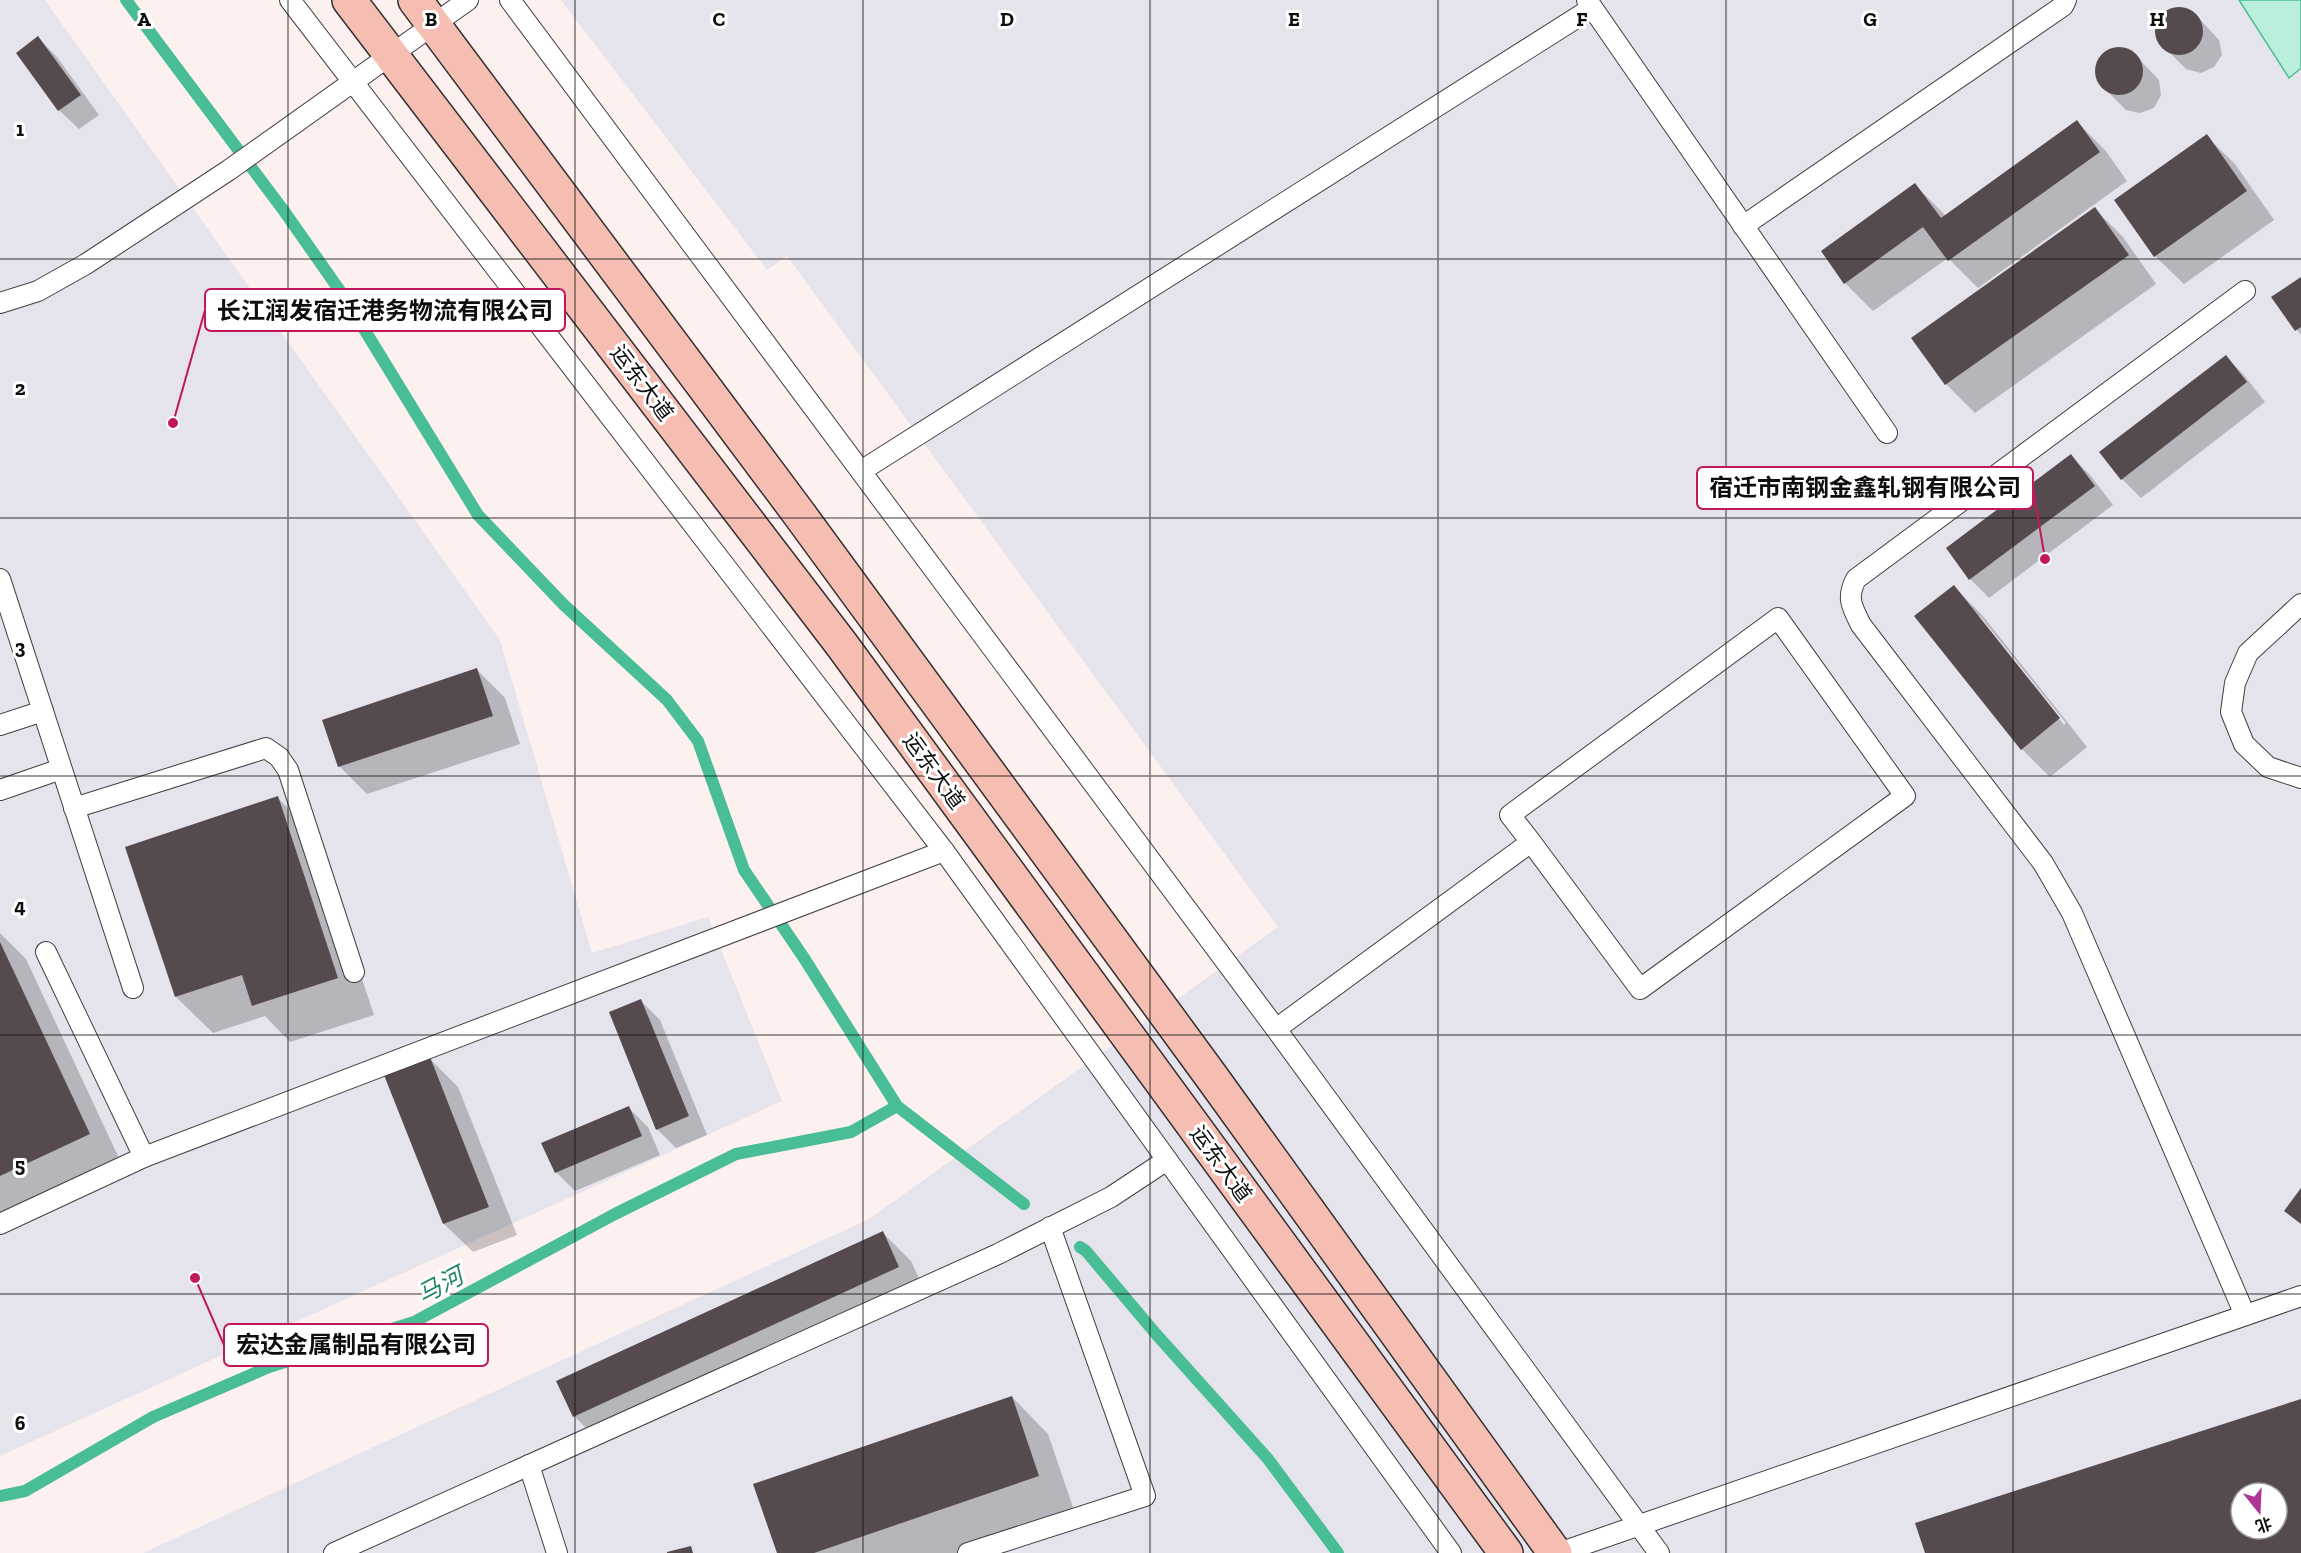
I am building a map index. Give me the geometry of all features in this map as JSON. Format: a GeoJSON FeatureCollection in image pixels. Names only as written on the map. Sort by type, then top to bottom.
{"type":"FeatureCollection","features":[{"type":"Feature","properties":{"kind":"main road","name":"运东大道"},"geometry":{"type":"LineString","coordinates":[[349,0],[842,645],[1506,1553]]}},
{"type":"Feature","properties":{"kind":"main road","name":"运东大道"},"geometry":{"type":"LineString","coordinates":[[424,12],[811,530],[1557,1553]]}},
{"type":"Feature","properties":{"kind":"lane"},"geometry":{"type":"LineString","coordinates":[[290,0],[944,851],[1451,1553]]}},
{"type":"Feature","properties":{"kind":"lane"},"geometry":{"type":"LineString","coordinates":[[0,303],[38,291],[86,264],[229,170],[391,55],[424,12],[468,0]]}},
{"type":"Feature","properties":{"kind":"lane"},"geometry":{"type":"LineString","coordinates":[[510,0],[1276,1029],[1659,1553]]}},
{"type":"Feature","properties":{"kind":"lane"},"geometry":{"type":"LineString","coordinates":[[1743,226],[2063,6],[2066,0]]}},
{"type":"Feature","properties":{"kind":"lane"},"geometry":{"type":"LineString","coordinates":[[861,471],[1590,4],[1887,433]]}},
{"type":"Feature","properties":{"kind":"lane"},"geometry":{"type":"LineString","coordinates":[[2245,291],[1856,579],[1850,591],[1851,606],[1861,625],[2043,863],[2072,913],[2245,1316]]}},
{"type":"Feature","properties":{"kind":"lane"},"geometry":{"type":"LineString","coordinates":[[0,579],[133,988]]}},
{"type":"Feature","properties":{"kind":"lane"},"geometry":{"type":"LineString","coordinates":[[2301,604],[2248,653],[2235,682],[2231,712],[2244,744],[2268,767],[2301,778]]}},
{"type":"Feature","properties":{"kind":"lane"},"geometry":{"type":"LineString","coordinates":[[1778,618],[1905,796],[1640,989],[1531,842],[1510,815],[1778,618]]}},
{"type":"Feature","properties":{"kind":"lane"},"geometry":{"type":"LineString","coordinates":[[0,725],[43,711]]}},
{"type":"Feature","properties":{"kind":"lane"},"geometry":{"type":"LineString","coordinates":[[74,808],[266,748],[279,757],[288,770],[354,972]]}},
{"type":"Feature","properties":{"kind":"lane"},"geometry":{"type":"LineString","coordinates":[[0,790],[61,769]]}},
{"type":"Feature","properties":{"kind":"lane"},"geometry":{"type":"LineString","coordinates":[[1276,1029],[1531,842]]}},
{"type":"Feature","properties":{"kind":"lane"},"geometry":{"type":"LineString","coordinates":[[0,1224],[144,1157],[944,851]]}},
{"type":"Feature","properties":{"kind":"lane"},"geometry":{"type":"LineString","coordinates":[[46,952],[144,1157]]}},
{"type":"Feature","properties":{"kind":"lane"},"geometry":{"type":"LineString","coordinates":[[334,1553],[998,1254],[1111,1197],[1167,1160]]}},
{"type":"Feature","properties":{"kind":"lane"},"geometry":{"type":"LineString","coordinates":[[968,1553],[1145,1496],[1050,1227]]}},
{"type":"Feature","properties":{"kind":"lane"},"geometry":{"type":"LineString","coordinates":[[1557,1553],[2301,1296]]}},
{"type":"Feature","properties":{"kind":"lane"},"geometry":{"type":"LineString","coordinates":[[529,1465],[557,1553]]}},
{"type":"Feature","properties":{"kind":"shaded area"},"geometry":{"type":"Polygon","coordinates":[[[0,0],[45,0],[500,640],[592,953],[708,917],[782,1101],[0,1456],[0,0]]]}},
{"type":"Feature","properties":{"kind":"shaded area"},"geometry":{"type":"Polygon","coordinates":[[[561,0],[2239,0],[2289,78],[2301,68],[2301,1553],[143,1553],[869,1219],[1278,927],[787,256],[767,270],[561,0]]]}},
{"type":"Feature","properties":{"kind":"shaded area"},"geometry":{"type":"Polygon","coordinates":[[[2239,0],[2301,0],[2301,68],[2289,78],[2239,0]]]}},
{"type":"Feature","properties":{"kind":"building"},"geometry":{"type":"Polygon","coordinates":[[[2179,7],[2196,14],[2203,31],[2196,48],[2179,55],[2162,48],[2155,31],[2162,14],[2179,7]]]}},
{"type":"Feature","properties":{"kind":"building"},"geometry":{"type":"Polygon","coordinates":[[[38,36],[81,95],[58,111],[16,53],[38,36]]]}},
{"type":"Feature","properties":{"kind":"building"},"geometry":{"type":"Polygon","coordinates":[[[2119,47],[2136,54],[2143,71],[2136,88],[2119,95],[2102,88],[2095,71],[2102,54],[2119,47]]]}},
{"type":"Feature","properties":{"kind":"building"},"geometry":{"type":"Polygon","coordinates":[[[2077,120],[2100,152],[1948,261],[1923,227],[1844,284],[1821,251],[1915,183],[1941,218],[2077,120]]]}},
{"type":"Feature","properties":{"kind":"building"},"geometry":{"type":"Polygon","coordinates":[[[2207,134],[2247,191],[2154,257],[2114,200],[2207,134]]]}},
{"type":"Feature","properties":{"kind":"building"},"geometry":{"type":"Polygon","coordinates":[[[2095,207],[2129,255],[1945,385],[1911,338],[2095,207]]]}},
{"type":"Feature","properties":{"kind":"building"},"geometry":{"type":"Polygon","coordinates":[[[2301,277],[2301,327],[2295,331],[2271,297],[2301,277]]]}},
{"type":"Feature","properties":{"kind":"building"},"geometry":{"type":"Polygon","coordinates":[[[2226,355],[2247,382],[2121,480],[2099,452],[2226,355]]]}},
{"type":"Feature","properties":{"kind":"building"},"geometry":{"type":"Polygon","coordinates":[[[2071,454],[2095,486],[1969,580],[1946,548],[2071,454]]]}},
{"type":"Feature","properties":{"kind":"building"},"geometry":{"type":"Polygon","coordinates":[[[1954,585],[2060,718],[2021,750],[1914,616],[1954,585]]]}},
{"type":"Feature","properties":{"kind":"building"},"geometry":{"type":"Polygon","coordinates":[[[477,668],[493,716],[338,767],[322,720],[477,668]]]}},
{"type":"Feature","properties":{"kind":"building"},"geometry":{"type":"Polygon","coordinates":[[[278,796],[338,978],[252,1006],[242,975],[175,997],[125,847],[278,796]]]}},
{"type":"Feature","properties":{"kind":"building"},"geometry":{"type":"Polygon","coordinates":[[[0,942],[90,1134],[0,1176],[0,942]]]}},
{"type":"Feature","properties":{"kind":"building"},"geometry":{"type":"Polygon","coordinates":[[[641,999],[689,1116],[656,1130],[609,1012],[641,999]]]}},
{"type":"Feature","properties":{"kind":"building"},"geometry":{"type":"Polygon","coordinates":[[[430,1057],[489,1207],[443,1224],[384,1075],[430,1057]]]}},
{"type":"Feature","properties":{"kind":"building"},"geometry":{"type":"Polygon","coordinates":[[[629,1106],[642,1136],[555,1173],[541,1143],[629,1106]]]}},
{"type":"Feature","properties":{"kind":"building"},"geometry":{"type":"Polygon","coordinates":[[[2301,1188],[2301,1224],[2284,1211],[2301,1188]]]}},
{"type":"Feature","properties":{"kind":"building"},"geometry":{"type":"Polygon","coordinates":[[[883,1231],[899,1267],[573,1417],[556,1381],[883,1231]]]}},
{"type":"Feature","properties":{"kind":"building"},"geometry":{"type":"Polygon","coordinates":[[[1012,1396],[1039,1476],[814,1553],[777,1553],[753,1484],[1012,1396]]]}},
{"type":"Feature","properties":{"kind":"building"},"geometry":{"type":"Polygon","coordinates":[[[2301,1399],[2301,1553],[1925,1553],[1915,1523],[2301,1399]]]}},
{"type":"Feature","properties":{"kind":"building"},"geometry":{"type":"Polygon","coordinates":[[[691,1546],[693,1553],[667,1553],[667,1552],[691,1546]]]}},
{"type":"Feature","properties":{"kind":"waterway"},"geometry":{"type":"LineString","coordinates":[[126,0],[284,211],[345,298],[478,515],[564,605],[667,700],[698,741],[744,870],[804,958],[897,1106],[1024,1204]]}},
{"type":"Feature","properties":{"kind":"waterway","name":"马河"},"geometry":{"type":"LineString","coordinates":[[0,1496],[25,1491],[153,1417],[269,1367],[414,1322],[615,1214],[736,1154],[851,1132],[897,1106]]}},
{"type":"Feature","properties":{"kind":"waterway"},"geometry":{"type":"LineString","coordinates":[[1080,1247],[1086,1251],[1156,1334],[1268,1459],[1338,1553]]}},
{"type":"Feature","properties":{"kind":"place","name":"长江润发宿迁港务物流有限公司"},"geometry":{"type":"Point","coordinates":[173,423]}},
{"type":"Feature","properties":{"kind":"place","name":"宿迁市南钢金鑫轧钢有限公司"},"geometry":{"type":"Point","coordinates":[2045,559]}},
{"type":"Feature","properties":{"kind":"place","name":"宏达金属制品有限公司"},"geometry":{"type":"Point","coordinates":[195,1278]}}]}
